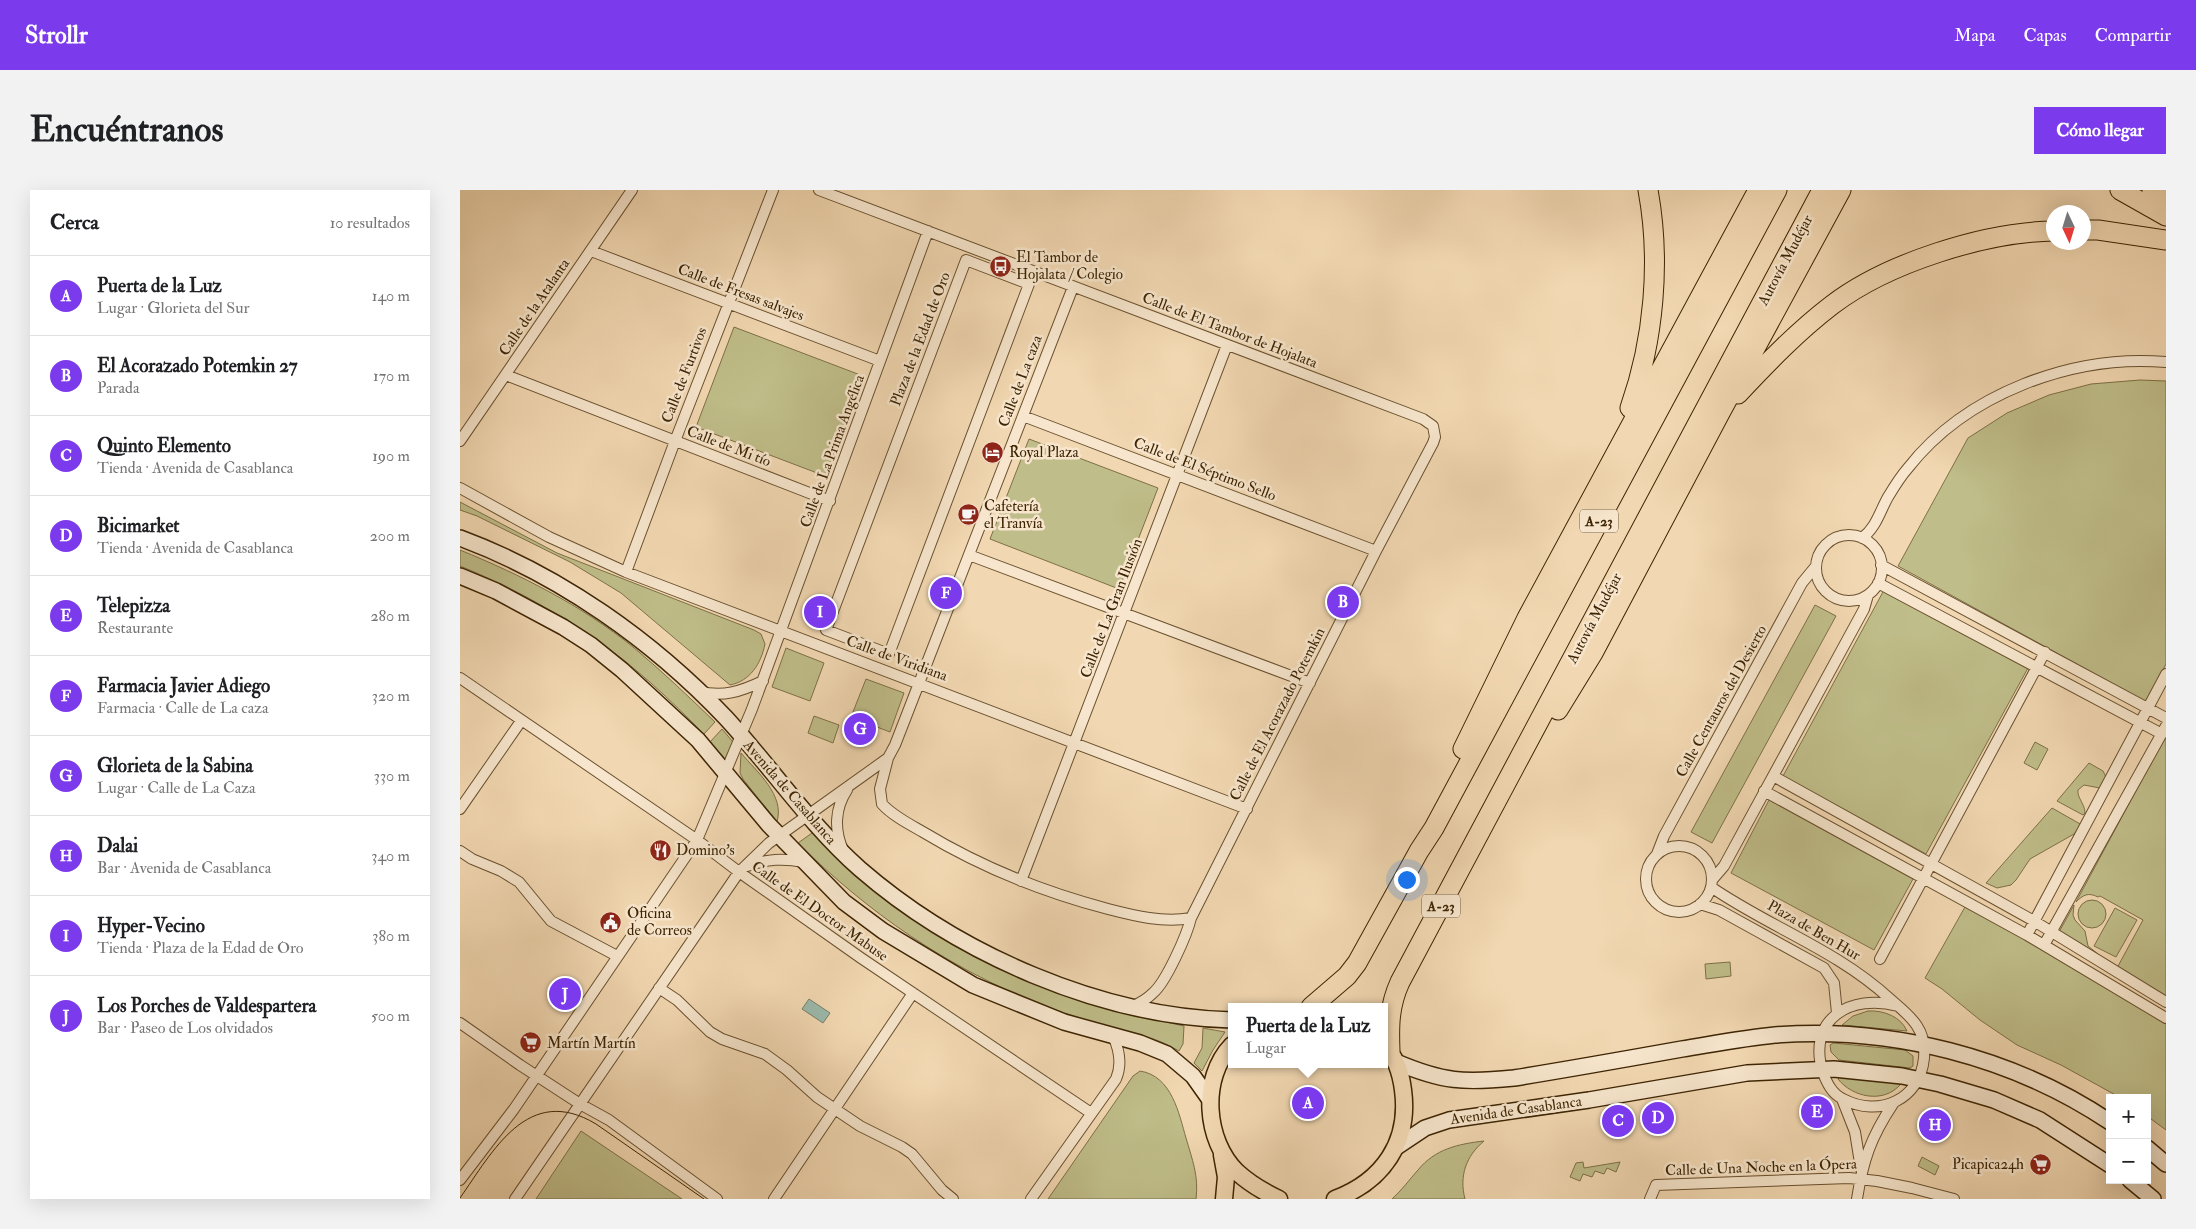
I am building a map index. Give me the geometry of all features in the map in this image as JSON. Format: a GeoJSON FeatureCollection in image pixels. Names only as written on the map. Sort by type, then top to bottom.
{"type":"FeatureCollection","features":[{"type":"Feature","properties":{"kind":"highway"},"geometry":{"type":"LineString","coordinates":[[1596,492],[1624,426],[1638,386],[1651,325],[1654,260],[1653,216],[1648,190]]}},
{"type":"Feature","properties":{"kind":"highway"},"geometry":{"type":"LineString","coordinates":[[1419,851],[1440,795],[1527,618],[1758,190]]}},
{"type":"Feature","properties":{"kind":"highway","name":"A-23"},"geometry":{"type":"LineString","coordinates":[[1316,1003],[1347,976],[1357,963],[1419,851],[1434,828],[1777,190]]}},
{"type":"Feature","properties":{"kind":"highway","name":"Autovía Mudéjar"},"geometry":{"type":"LineString","coordinates":[[1390,1053],[1389,1023],[1393,998],[1822,190]]}},
{"type":"Feature","properties":{"kind":"highway"},"geometry":{"type":"LineString","coordinates":[[1489,815],[1506,797],[1593,654],[1720,412],[1841,190]]}},
{"type":"Feature","properties":{"kind":"highway"},"geometry":{"type":"LineString","coordinates":[[2120,190],[2166,216]]}},
{"type":"Feature","properties":{"kind":"highway"},"geometry":{"type":"LineString","coordinates":[[2152,190],[2166,198]]}},
{"type":"Feature","properties":{"kind":"highway"},"geometry":{"type":"LineString","coordinates":[[2091,230],[2166,240]]}},
{"type":"Feature","properties":{"kind":"highway"},"geometry":{"type":"LineString","coordinates":[[1720,412],[1795,335],[1834,304],[1882,275],[1934,254],[1987,238],[2046,232]]}},
{"type":"Feature","properties":{"kind":"main road","name":"Avenida de Casablanca"},"geometry":{"type":"LineString","coordinates":[[460,538],[561,586],[650,648],[698,691],[741,735],[807,816],[846,855],[897,898],[964,942],[1035,976],[1071,990],[1189,1018],[1228,1020]]}},
{"type":"Feature","properties":{"kind":"main road"},"geometry":{"type":"LineString","coordinates":[[460,576],[496,591],[563,627],[591,645],[679,720],[727,772],[779,836],[844,902],[883,932],[973,985],[1064,1022],[1149,1046],[1167,1054],[1193,1076],[1210,1100]]}},
{"type":"Feature","properties":{"kind":"main road"},"geometry":{"type":"LineString","coordinates":[[1390,1053],[1439,1078],[1480,1081],[1530,1076],[1775,1035],[1822,1034],[1895,1040],[1959,1054],[2047,1086],[2088,1107],[2106,1119]]}},
{"type":"Feature","properties":{"kind":"main road"},"geometry":{"type":"LineString","coordinates":[[1224,1199],[1226,1177],[1222,1150],[1211,1115],[1210,1100],[1219,1064],[1228,1051]]}},
{"type":"Feature","properties":{"kind":"main road","name":"A-23"},"geometry":{"type":"LineString","coordinates":[[1335,1199],[1366,1184],[1378,1173],[1395,1148],[1403,1124],[1405,1107],[1403,1083],[1390,1053]]}},
{"type":"Feature","properties":{"kind":"main road","name":"Avenida de Casablanca"},"geometry":{"type":"LineString","coordinates":[[1395,1148],[1425,1128],[1444,1121],[1581,1101],[1747,1073],[1822,1068],[1857,1070],[1919,1079],[1994,1100],[2040,1120],[2106,1162]]}},
{"type":"Feature","properties":{"kind":"main road"},"geometry":{"type":"LineString","coordinates":[[1222,1150],[1236,1171],[1263,1191],[1279,1199]]}},
{"type":"Feature","properties":{"kind":"main road"},"geometry":{"type":"LineString","coordinates":[[2151,1151],[2166,1164]]}},
{"type":"Feature","properties":{"kind":"main road"},"geometry":{"type":"LineString","coordinates":[[2135,1184],[2153,1199]]}},
{"type":"Feature","properties":{"kind":"street","name":"Calle de la Atalanta"},"geometry":{"type":"LineString","coordinates":[[460,441],[632,190]]}},
{"type":"Feature","properties":{"kind":"street","name":"Calle de Furtivos"},"geometry":{"type":"LineString","coordinates":[[626,572],[773,190]]}},
{"type":"Feature","properties":{"kind":"street","name":"Calle de El Tambor de Hojalata"},"geometry":{"type":"LineString","coordinates":[[819,190],[1423,419],[1433,426]]}},
{"type":"Feature","properties":{"kind":"street","name":"Calle de La Prima Angélica"},"geometry":{"type":"LineString","coordinates":[[460,1180],[537,1075],[697,840],[727,772],[762,681],[928,231]]}},
{"type":"Feature","properties":{"kind":"street","name":"Calle de Fresas salvajes"},"geometry":{"type":"LineString","coordinates":[[591,251],[880,361]]}},
{"type":"Feature","properties":{"kind":"street","name":"Plaza de la Edad de Oro"},"geometry":{"type":"LineString","coordinates":[[966,260],[1030,284],[889,654],[826,630],[966,260]]}},
{"type":"Feature","properties":{"kind":"street","name":"Calle de La caza"},"geometry":{"type":"LineString","coordinates":[[920,682],[1073,287]]}},
{"type":"Feature","properties":{"kind":"street","name":"Calle de La Gran Ilusión"},"geometry":{"type":"LineString","coordinates":[[1021,881],[1227,345]]}},
{"type":"Feature","properties":{"kind":"street"},"geometry":{"type":"LineString","coordinates":[[1862,538],[1871,531],[1898,482],[1922,452],[1962,418],[1991,400],[2035,380],[2085,366],[2135,361],[2166,362]]}},
{"type":"Feature","properties":{"kind":"street","name":"Calle de Mi tío"},"geometry":{"type":"LineString","coordinates":[[506,375],[830,500]]}},
{"type":"Feature","properties":{"kind":"street","name":"Calle de El Séptimo Sello"},"geometry":{"type":"LineString","coordinates":[[1023,416],[1376,551]]}},
{"type":"Feature","properties":{"kind":"street","name":"Calle de El Acorazado Potemkin"},"geometry":{"type":"LineString","coordinates":[[1133,1006],[1154,993],[1161,984],[1188,930],[1190,918],[1376,551],[1433,443],[1433,426]]}},
{"type":"Feature","properties":{"kind":"street","name":"Calle de Viridiana"},"geometry":{"type":"LineString","coordinates":[[460,488],[549,537],[626,572],[920,682],[1247,808]]}},
{"type":"Feature","properties":{"kind":"street"},"geometry":{"type":"LineString","coordinates":[[1711,883],[1707,862],[1693,849],[1674,846],[1657,854],[1650,862],[1646,882],[1654,901],[1662,907],[1682,912],[1700,904],[1707,896],[1711,883],[1724,866],[1864,609],[1868,595],[1878,582],[1882,565],[1877,551],[1862,538],[1845,536],[1830,541],[1819,553],[1816,566],[1818,582],[1829,594],[1836,598],[1852,601],[1868,595]]}},
{"type":"Feature","properties":{"kind":"street"},"geometry":{"type":"LineString","coordinates":[[970,555],[1310,683]]}},
{"type":"Feature","properties":{"kind":"street"},"geometry":{"type":"LineString","coordinates":[[1882,565],[2166,718]]}},
{"type":"Feature","properties":{"kind":"street","name":"Calle Centauros del Desierto"},"geometry":{"type":"LineString","coordinates":[[1657,854],[1664,836],[1802,583],[1816,566]]}},
{"type":"Feature","properties":{"kind":"street"},"geometry":{"type":"LineString","coordinates":[[1878,582],[2120,715],[2164,730],[2044,945]]}},
{"type":"Feature","properties":{"kind":"street"},"geometry":{"type":"LineString","coordinates":[[1880,959],[2045,652]]}},
{"type":"Feature","properties":{"kind":"street"},"geometry":{"type":"LineString","coordinates":[[2027,935],[2082,836],[2166,674]]}},
{"type":"Feature","properties":{"kind":"street","name":"Calle de El Doctor Mabuse"},"geometry":{"type":"LineString","coordinates":[[460,678],[741,870],[913,992],[1092,1113]]}},
{"type":"Feature","properties":{"kind":"street"},"geometry":{"type":"LineString","coordinates":[[698,691],[722,694],[736,692],[762,681]]}},
{"type":"Feature","properties":{"kind":"street"},"geometry":{"type":"LineString","coordinates":[[920,682],[888,758],[880,789],[882,804],[887,809],[947,846],[1021,881],[1064,898],[1124,913],[1174,921],[1190,918]]}},
{"type":"Feature","properties":{"kind":"street"},"geometry":{"type":"LineString","coordinates":[[460,809],[521,721]]}},
{"type":"Feature","properties":{"kind":"street"},"geometry":{"type":"LineString","coordinates":[[515,1199],[741,870],[779,836],[888,758]]}},
{"type":"Feature","properties":{"kind":"street"},"geometry":{"type":"LineString","coordinates":[[1773,776],[1932,862],[2034,920],[2166,1002]]}},
{"type":"Feature","properties":{"kind":"street"},"geometry":{"type":"LineString","coordinates":[[846,855],[839,838],[837,826],[839,807],[849,787]]}},
{"type":"Feature","properties":{"kind":"street"},"geometry":{"type":"LineString","coordinates":[[1764,792],[2027,935],[2166,1018]]}},
{"type":"Feature","properties":{"kind":"street"},"geometry":{"type":"LineString","coordinates":[[460,851],[472,859],[501,871],[519,882],[551,921],[617,956]]}},
{"type":"Feature","properties":{"kind":"street"},"geometry":{"type":"LineString","coordinates":[[741,870],[774,859],[806,862]]}},
{"type":"Feature","properties":{"kind":"street","name":"Plaza de Ben Hur"},"geometry":{"type":"LineString","coordinates":[[1711,883],[1736,903],[1840,960],[1873,984],[1898,1006]]}},
{"type":"Feature","properties":{"kind":"street","name":"Plaza de Ben Hur"},"geometry":{"type":"LineString","coordinates":[[1700,904],[1719,910],[1824,968],[1834,983],[1837,1013]]}},
{"type":"Feature","properties":{"kind":"street"},"geometry":{"type":"LineString","coordinates":[[660,988],[677,1000],[710,1032],[722,1039],[765,1054],[787,1070],[808,1091],[860,1126],[891,1140],[912,1154],[952,1199]]}},
{"type":"Feature","properties":{"kind":"street"},"geometry":{"type":"LineString","coordinates":[[774,1199],[913,992]]}},
{"type":"Feature","properties":{"kind":"street"},"geometry":{"type":"LineString","coordinates":[[1878,1001],[1898,1006],[1917,1026],[1924,1045],[1923,1063],[1919,1079],[1906,1095],[1893,1104],[1865,1106],[1842,1099],[1830,1088],[1822,1068],[1820,1048],[1822,1034],[1828,1024],[1837,1013],[1852,1005],[1878,1001]]}},
{"type":"Feature","properties":{"kind":"street"},"geometry":{"type":"LineString","coordinates":[[460,1023],[580,1104],[609,1120],[717,1199]]}},
{"type":"Feature","properties":{"kind":"street"},"geometry":{"type":"LineString","coordinates":[[1031,1199],[1118,1074],[1118,1050],[1113,1036]]}},
{"type":"Feature","properties":{"kind":"street"},"geometry":{"type":"LineString","coordinates":[[1842,1099],[1855,1132],[1861,1174]]}},
{"type":"Feature","properties":{"kind":"street"},"geometry":{"type":"LineString","coordinates":[[1857,1199],[1861,1174],[1874,1134],[1893,1104]]}},
{"type":"Feature","properties":{"kind":"street","name":"Calle de Una Noche en la Ópera"},"geometry":{"type":"LineString","coordinates":[[1650,1199],[1656,1185],[1861,1174],[1954,1199]]}},
{"type":"Feature","properties":{"kind":"shaded area"},"geometry":{"type":"Polygon","coordinates":[[[734,327],[863,376],[825,476],[696,427],[734,327]]]}},
{"type":"Feature","properties":{"kind":"shaded area"},"geometry":{"type":"Polygon","coordinates":[[[2140,380],[2166,381],[2166,664],[2146,702],[1898,566],[1968,438],[2007,413],[2049,395],[2091,384],[2140,380]]]}},
{"type":"Feature","properties":{"kind":"shaded area"},"geometry":{"type":"Polygon","coordinates":[[[1029,439],[1158,488],[1119,589],[990,539],[1029,439]]]}},
{"type":"Feature","properties":{"kind":"shaded area"},"geometry":{"type":"Polygon","coordinates":[[[460,502],[557,553],[754,630],[761,634],[765,644],[761,658],[749,676],[730,685],[621,593],[570,562],[477,516],[460,510],[460,502]]]}},
{"type":"Feature","properties":{"kind":"shaded area"},"geometry":{"type":"Polygon","coordinates":[[[460,550],[550,592],[593,618],[644,656],[715,722],[704,734],[672,702],[631,666],[585,632],[536,602],[460,566],[460,550]]]}},
{"type":"Feature","properties":{"kind":"shaded area"},"geometry":{"type":"Polygon","coordinates":[[[1884,590],[2028,668],[1926,854],[1783,776],[1884,590]]]}},
{"type":"Feature","properties":{"kind":"shaded area"},"geometry":{"type":"Polygon","coordinates":[[[1815,605],[1836,616],[1712,843],[1691,832],[1815,605]]]}},
{"type":"Feature","properties":{"kind":"shaded area"},"geometry":{"type":"Polygon","coordinates":[[[786,648],[824,663],[810,701],[772,687],[786,648]]]}},
{"type":"Feature","properties":{"kind":"shaded area"},"geometry":{"type":"Polygon","coordinates":[[[866,679],[904,693],[890,732],[851,717],[866,679]]]}},
{"type":"Feature","properties":{"kind":"shaded area"},"geometry":{"type":"Polygon","coordinates":[[[814,716],[839,725],[833,743],[808,733],[814,716]]]}},
{"type":"Feature","properties":{"kind":"shaded area"},"geometry":{"type":"Polygon","coordinates":[[[722,729],[733,742],[725,759],[710,742],[722,729]]]}},
{"type":"Feature","properties":{"kind":"shaded area"},"geometry":{"type":"Polygon","coordinates":[[[2166,735],[2166,998],[2117,968],[2143,920],[2100,896],[2086,895],[2076,902],[2166,735]]]}},
{"type":"Feature","properties":{"kind":"shaded area"},"geometry":{"type":"Polygon","coordinates":[[[2035,742],[2048,749],[2037,770],[2024,763],[2035,742]]]}},
{"type":"Feature","properties":{"kind":"shaded area"},"geometry":{"type":"Polygon","coordinates":[[[741,753],[762,776],[773,793],[777,802],[777,822],[743,779],[740,773],[741,753]]]}},
{"type":"Feature","properties":{"kind":"shaded area"},"geometry":{"type":"Polygon","coordinates":[[[2089,763],[2103,771],[2106,777],[2100,788],[2084,785],[2078,790],[2085,810],[2083,815],[2057,801],[2089,763]]]}},
{"type":"Feature","properties":{"kind":"shaded area"},"geometry":{"type":"Polygon","coordinates":[[[1769,800],[1913,879],[1874,950],[1731,873],[1769,800]]]}},
{"type":"Feature","properties":{"kind":"shaded area"},"geometry":{"type":"Polygon","coordinates":[[[2052,808],[2082,825],[2074,834],[2030,859],[2011,885],[1997,888],[1986,883],[2052,808]]]}},
{"type":"Feature","properties":{"kind":"shaded area"},"geometry":{"type":"Polygon","coordinates":[[[812,833],[854,872],[1040,985],[1109,1009],[1184,1026],[1183,1044],[1179,1051],[1138,1034],[1066,1014],[1040,1004],[1006,990],[941,955],[881,915],[824,868],[798,843],[812,833]]]}},
{"type":"Feature","properties":{"kind":"shaded area"},"geometry":{"type":"Polygon","coordinates":[[[2092,900],[2102,904],[2106,914],[2102,924],[2092,928],[2082,924],[2078,914],[2082,904],[2092,900]]]}},
{"type":"Feature","properties":{"kind":"shaded area"},"geometry":{"type":"Polygon","coordinates":[[[2074,905],[2073,915],[2075,920],[2085,931],[2088,946],[2098,954],[2097,956],[2059,932],[2074,905]]]}},
{"type":"Feature","properties":{"kind":"shaded area"},"geometry":{"type":"Polygon","coordinates":[[[1965,907],[2056,956],[2166,1024],[2166,1130],[2151,1119],[2151,1094],[2114,1094],[2061,1065],[2017,1045],[1980,1020],[1942,989],[1925,978],[1965,907]]]}},
{"type":"Feature","properties":{"kind":"shaded area"},"geometry":{"type":"Polygon","coordinates":[[[2115,908],[2137,920],[2116,957],[2094,946],[2115,908]]]}},
{"type":"Feature","properties":{"kind":"shaded area"},"geometry":{"type":"Polygon","coordinates":[[[1730,962],[1731,976],[1706,979],[1705,964],[1730,962]]]}},
{"type":"Feature","properties":{"kind":"shaded area"},"geometry":{"type":"Polygon","coordinates":[[[809,999],[830,1013],[823,1023],[802,1009],[809,999]]]}},
{"type":"Feature","properties":{"kind":"shaded area"},"geometry":{"type":"Polygon","coordinates":[[[1868,1011],[1891,1015],[1901,1022],[1907,1031],[1842,1025],[1853,1016],[1868,1011]]]}},
{"type":"Feature","properties":{"kind":"shaded area"},"geometry":{"type":"Polygon","coordinates":[[[1203,1028],[1225,1032],[1202,1071],[1194,1063],[1202,1048],[1203,1028]]]}},
{"type":"Feature","properties":{"kind":"shaded area"},"geometry":{"type":"Polygon","coordinates":[[[1833,1043],[1905,1050],[1913,1056],[1913,1066],[1910,1068],[1839,1060],[1831,1052],[1830,1045],[1833,1043]]]}},
{"type":"Feature","properties":{"kind":"shaded area"},"geometry":{"type":"Polygon","coordinates":[[[1140,1071],[1151,1074],[1160,1080],[1167,1088],[1177,1108],[1194,1168],[1197,1183],[1196,1199],[1048,1199],[1133,1076],[1140,1071]]]}},
{"type":"Feature","properties":{"kind":"shaded area"},"geometry":{"type":"Polygon","coordinates":[[[1839,1077],[1898,1083],[1900,1085],[1885,1095],[1868,1096],[1851,1090],[1838,1079],[1839,1077]]]}},
{"type":"Feature","properties":{"kind":"shaded area"},"geometry":{"type":"Polygon","coordinates":[[[581,1131],[682,1199],[536,1199],[581,1131]]]}},
{"type":"Feature","properties":{"kind":"shaded area"},"geometry":{"type":"Polygon","coordinates":[[[1484,1141],[1468,1160],[1463,1182],[1465,1199],[1392,1199],[1425,1163],[1439,1152],[1456,1146],[1484,1141]]]}},
{"type":"Feature","properties":{"kind":"shaded area"},"geometry":{"type":"Polygon","coordinates":[[[1922,1157],[1939,1166],[1935,1175],[1918,1166],[1922,1157]]]}},
{"type":"Feature","properties":{"kind":"shaded area"},"geometry":{"type":"Polygon","coordinates":[[[1583,1162],[1584,1168],[1620,1162],[1616,1172],[1607,1168],[1604,1174],[1595,1171],[1592,1177],[1583,1174],[1580,1181],[1570,1177],[1576,1163],[1583,1162]]]}},
{"type":"Feature","properties":{"kind":"tram line"},"geometry":{"type":"LineString","coordinates":[[460,1198],[500,1143],[515,1128],[532,1117],[551,1112],[572,1113],[596,1124],[704,1199]]}},
{"type":"Feature","properties":{"kind":"place","name":"El Tambor de Hojalata / Colegio"},"geometry":{"type":"Point","coordinates":[1000,266]}},
{"type":"Feature","properties":{"kind":"place","name":"Royal Plaza"},"geometry":{"type":"Point","coordinates":[993,452]}},
{"type":"Feature","properties":{"kind":"place","name":"Cafetería el Tranvía"},"geometry":{"type":"Point","coordinates":[968,515]}},
{"type":"Feature","properties":{"kind":"place","name":"Farmacia Javier Adiego"},"geometry":{"type":"Point","coordinates":[946,593]}},
{"type":"Feature","properties":{"kind":"place","name":"El Acorazado Potemkin 27"},"geometry":{"type":"Point","coordinates":[1343,602]}},
{"type":"Feature","properties":{"kind":"place","name":"Hyper-Vecino"},"geometry":{"type":"Point","coordinates":[820,612]}},
{"type":"Feature","properties":{"kind":"place","name":"Glorieta de la Sabina"},"geometry":{"type":"Point","coordinates":[860,729]}},
{"type":"Feature","properties":{"kind":"place","name":"Domino's"},"geometry":{"type":"Point","coordinates":[660,850]}},
{"type":"Feature","properties":{"kind":"place","name":"Oficina de Correos"},"geometry":{"type":"Point","coordinates":[611,922]}},
{"type":"Feature","properties":{"kind":"place","name":"Los Porches de Valdespartera"},"geometry":{"type":"Point","coordinates":[565,994]}},
{"type":"Feature","properties":{"kind":"place","name":"Martín Martín"},"geometry":{"type":"Point","coordinates":[531,1043]}},
{"type":"Feature","properties":{"kind":"place","name":"Puerta de la Luz"},"geometry":{"type":"Point","coordinates":[1308,1103]}},
{"type":"Feature","properties":{"kind":"place","name":"Telepizza"},"geometry":{"type":"Point","coordinates":[1817,1112]}},
{"type":"Feature","properties":{"kind":"place","name":"Bicimarket"},"geometry":{"type":"Point","coordinates":[1658,1118]}},
{"type":"Feature","properties":{"kind":"place","name":"Quinto Elemento"},"geometry":{"type":"Point","coordinates":[1618,1121]}},
{"type":"Feature","properties":{"kind":"place","name":"Dalai"},"geometry":{"type":"Point","coordinates":[1935,1125]}},
{"type":"Feature","properties":{"kind":"place","name":"Picapica24h"},"geometry":{"type":"Point","coordinates":[2040,1164]}}]}
